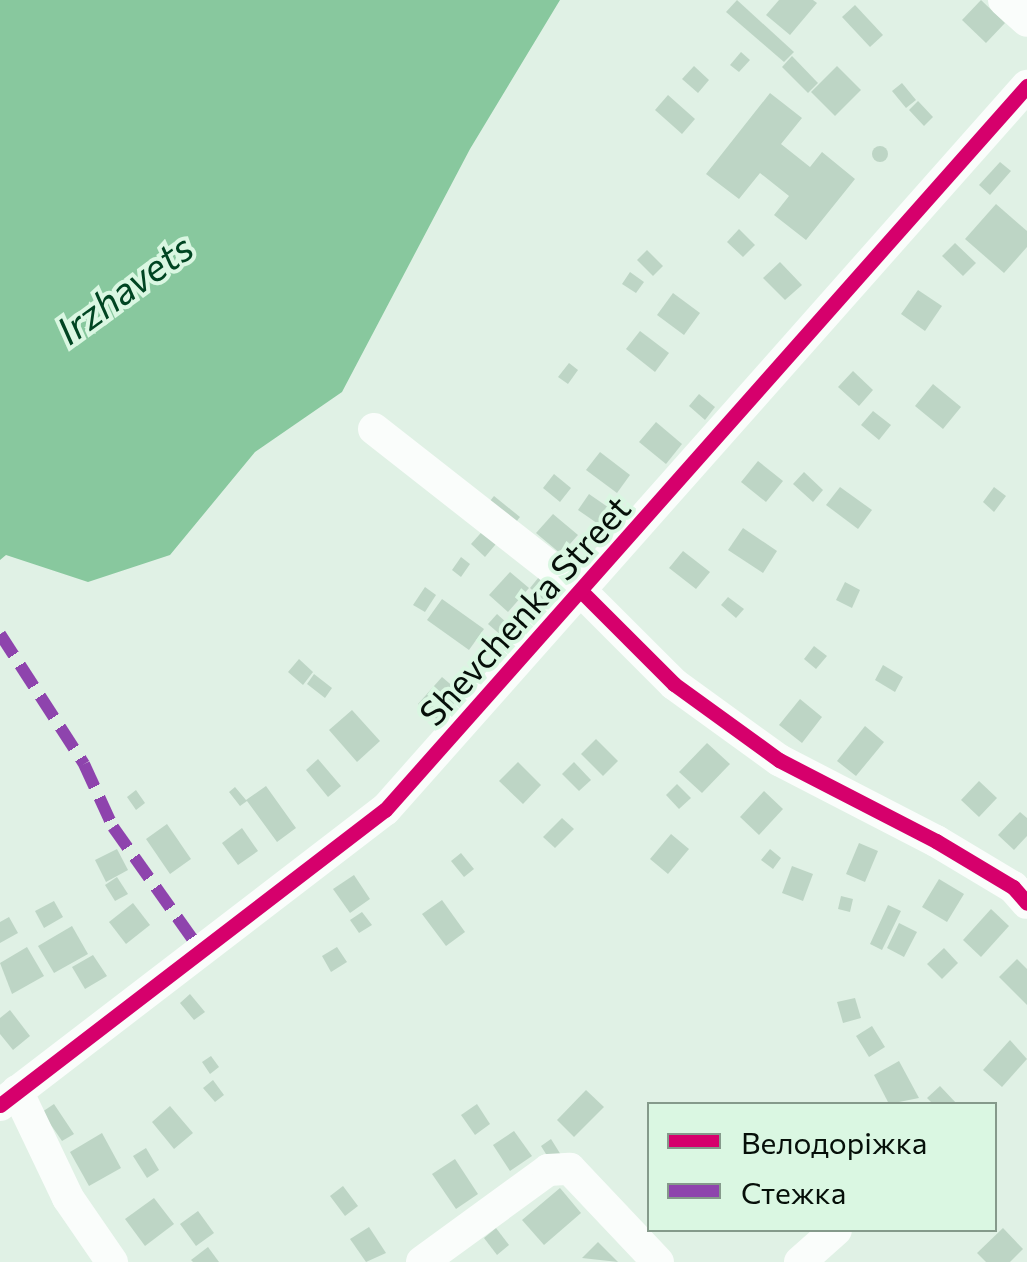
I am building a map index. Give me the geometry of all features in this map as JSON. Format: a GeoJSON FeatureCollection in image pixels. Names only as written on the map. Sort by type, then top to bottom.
{"type":"FeatureCollection","features":[{"type":"Feature","properties":{"kind":"street"},"geometry":{"type":"LineString","coordinates":[[1004,0],[1027,21]]}},
{"type":"Feature","properties":{"kind":"street","name":"Shevchenka Street"},"geometry":{"type":"LineString","coordinates":[[9,1098],[385,810],[1021,105]]}},
{"type":"Feature","properties":{"kind":"street"},"geometry":{"type":"LineString","coordinates":[[374,429],[582,592],[674,684],[779,760],[936,841],[1013,887],[1027,902]]}},
{"type":"Feature","properties":{"kind":"street"},"geometry":{"type":"LineString","coordinates":[[9,1098],[68,1198],[112,1262]]}},
{"type":"Feature","properties":{"kind":"street"},"geometry":{"type":"LineString","coordinates":[[422,1262],[548,1170],[570,1168],[658,1262]]}},
{"type":"Feature","properties":{"kind":"street"},"geometry":{"type":"LineString","coordinates":[[800,1262],[834,1232]]}},
{"type":"Feature","properties":{"kind":"water","name":"Irzhavets"},"geometry":{"type":"Polygon","coordinates":[[[0,0],[560,0],[470,149],[342,392],[255,452],[170,555],[88,582],[6,555],[0,560],[0,0]]]}},
{"type":"Feature","properties":{"kind":"building"},"geometry":{"type":"Polygon","coordinates":[[[737,0],[794,52],[784,62],[726,12],[737,0]]]}},
{"type":"Feature","properties":{"kind":"building"},"geometry":{"type":"Polygon","coordinates":[[[779,0],[817,3],[790,35],[766,15],[779,0]]]}},
{"type":"Feature","properties":{"kind":"building"},"geometry":{"type":"Polygon","coordinates":[[[981,0],[1005,23],[986,43],[962,20],[981,0]]]}},
{"type":"Feature","properties":{"kind":"building"},"geometry":{"type":"Polygon","coordinates":[[[855,5],[883,35],[870,47],[842,17],[855,5]]]}},
{"type":"Feature","properties":{"kind":"building"},"geometry":{"type":"Polygon","coordinates":[[[741,52],[750,60],[739,72],[730,65],[741,52]]]}},
{"type":"Feature","properties":{"kind":"building"},"geometry":{"type":"Polygon","coordinates":[[[792,56],[818,83],[808,93],[782,67],[792,56]]]}},
{"type":"Feature","properties":{"kind":"building"},"geometry":{"type":"Polygon","coordinates":[[[694,66],[709,80],[698,93],[682,79],[694,66]]]}},
{"type":"Feature","properties":{"kind":"building"},"geometry":{"type":"Polygon","coordinates":[[[837,66],[861,90],[835,116],[811,92],[837,66]]]}},
{"type":"Feature","properties":{"kind":"building"},"geometry":{"type":"Polygon","coordinates":[[[902,83],[916,100],[906,108],[892,91],[902,83]]]}},
{"type":"Feature","properties":{"kind":"building"},"geometry":{"type":"Polygon","coordinates":[[[770,93],[802,118],[781,144],[810,167],[822,152],[855,179],[806,240],[774,215],[789,196],[760,173],[739,199],[706,174],[770,93]]]}},
{"type":"Feature","properties":{"kind":"building"},"geometry":{"type":"Polygon","coordinates":[[[668,95],[695,119],[682,134],[655,110],[668,95]]]}},
{"type":"Feature","properties":{"kind":"building"},"geometry":{"type":"Polygon","coordinates":[[[918,101],[933,117],[924,126],[909,110],[918,101]]]}},
{"type":"Feature","properties":{"kind":"building"},"geometry":{"type":"Polygon","coordinates":[[[880,146],[888,154],[880,162],[872,154],[880,146]]]}},
{"type":"Feature","properties":{"kind":"building"},"geometry":{"type":"Polygon","coordinates":[[[1000,162],[1011,171],[990,195],[979,185],[1000,162]]]}},
{"type":"Feature","properties":{"kind":"building"},"geometry":{"type":"Polygon","coordinates":[[[996,204],[1027,231],[1027,247],[1004,273],[965,239],[996,204]]]}},
{"type":"Feature","properties":{"kind":"building"},"geometry":{"type":"Polygon","coordinates":[[[739,229],[755,245],[743,257],[727,242],[739,229]]]}},
{"type":"Feature","properties":{"kind":"building"},"geometry":{"type":"Polygon","coordinates":[[[955,243],[976,263],[963,276],[942,256],[955,243]]]}},
{"type":"Feature","properties":{"kind":"building"},"geometry":{"type":"Polygon","coordinates":[[[647,250],[663,266],[653,276],[637,260],[647,250]]]}},
{"type":"Feature","properties":{"kind":"building"},"geometry":{"type":"Polygon","coordinates":[[[780,262],[802,285],[785,300],[763,278],[780,262]]]}},
{"type":"Feature","properties":{"kind":"building"},"geometry":{"type":"Polygon","coordinates":[[[630,272],[644,282],[636,293],[622,284],[630,272]]]}},
{"type":"Feature","properties":{"kind":"building"},"geometry":{"type":"Polygon","coordinates":[[[918,290],[942,306],[925,331],[901,314],[918,290]]]}},
{"type":"Feature","properties":{"kind":"building"},"geometry":{"type":"Polygon","coordinates":[[[673,293],[700,313],[684,335],[657,315],[673,293]]]}},
{"type":"Feature","properties":{"kind":"building"},"geometry":{"type":"Polygon","coordinates":[[[640,331],[669,353],[655,372],[626,349],[640,331]]]}},
{"type":"Feature","properties":{"kind":"building"},"geometry":{"type":"Polygon","coordinates":[[[569,363],[578,370],[568,384],[558,377],[569,363]]]}},
{"type":"Feature","properties":{"kind":"building"},"geometry":{"type":"Polygon","coordinates":[[[853,371],[873,390],[859,406],[838,387],[853,371]]]}},
{"type":"Feature","properties":{"kind":"building"},"geometry":{"type":"Polygon","coordinates":[[[933,384],[961,407],[943,429],[915,406],[933,384]]]}},
{"type":"Feature","properties":{"kind":"building"},"geometry":{"type":"Polygon","coordinates":[[[699,394],[715,407],[705,420],[689,406],[699,394]]]}},
{"type":"Feature","properties":{"kind":"building"},"geometry":{"type":"Polygon","coordinates":[[[873,411],[891,425],[879,440],[861,425],[873,411]]]}},
{"type":"Feature","properties":{"kind":"building"},"geometry":{"type":"Polygon","coordinates":[[[656,422],[682,444],[666,464],[639,442],[656,422]]]}},
{"type":"Feature","properties":{"kind":"building"},"geometry":{"type":"Polygon","coordinates":[[[600,452],[630,475],[617,493],[586,470],[600,452]]]}},
{"type":"Feature","properties":{"kind":"building"},"geometry":{"type":"Polygon","coordinates":[[[758,461],[783,481],[766,502],[741,482],[758,461]]]}},
{"type":"Feature","properties":{"kind":"building"},"geometry":{"type":"Polygon","coordinates":[[[804,472],[823,490],[813,502],[793,484],[804,472]]]}},
{"type":"Feature","properties":{"kind":"building"},"geometry":{"type":"Polygon","coordinates":[[[554,474],[571,488],[560,502],[543,488],[554,474]]]}},
{"type":"Feature","properties":{"kind":"building"},"geometry":{"type":"Polygon","coordinates":[[[840,487],[872,510],[858,529],[826,505],[840,487]]]}},
{"type":"Feature","properties":{"kind":"building"},"geometry":{"type":"Polygon","coordinates":[[[994,487],[1006,496],[994,512],[983,502],[994,487]]]}},
{"type":"Feature","properties":{"kind":"building"},"geometry":{"type":"Polygon","coordinates":[[[589,494],[615,512],[604,528],[578,510],[589,494]]]}},
{"type":"Feature","properties":{"kind":"building"},"geometry":{"type":"Polygon","coordinates":[[[494,496],[520,517],[512,527],[486,506],[494,496]]]}},
{"type":"Feature","properties":{"kind":"building"},"geometry":{"type":"Polygon","coordinates":[[[553,514],[578,535],[561,554],[536,533],[553,514]]]}},
{"type":"Feature","properties":{"kind":"building"},"geometry":{"type":"Polygon","coordinates":[[[487,526],[501,538],[485,557],[471,544],[487,526]]]}},
{"type":"Feature","properties":{"kind":"building"},"geometry":{"type":"Polygon","coordinates":[[[743,528],[777,551],[763,573],[728,550],[743,528]]]}},
{"type":"Feature","properties":{"kind":"building"},"geometry":{"type":"Polygon","coordinates":[[[683,551],[710,572],[696,589],[669,568],[683,551]]]}},
{"type":"Feature","properties":{"kind":"building"},"geometry":{"type":"Polygon","coordinates":[[[461,557],[470,564],[461,577],[452,570],[461,557]]]}},
{"type":"Feature","properties":{"kind":"building"},"geometry":{"type":"Polygon","coordinates":[[[510,572],[529,588],[508,612],[489,595],[510,572]]]}},
{"type":"Feature","properties":{"kind":"building"},"geometry":{"type":"Polygon","coordinates":[[[543,572],[561,587],[547,603],[530,588],[543,572]]]}},
{"type":"Feature","properties":{"kind":"building"},"geometry":{"type":"Polygon","coordinates":[[[845,582],[860,590],[852,608],[836,600],[845,582]]]}},
{"type":"Feature","properties":{"kind":"building"},"geometry":{"type":"Polygon","coordinates":[[[425,587],[436,595],[425,612],[413,605],[425,587]]]}},
{"type":"Feature","properties":{"kind":"building"},"geometry":{"type":"Polygon","coordinates":[[[728,597],[744,609],[736,618],[721,605],[728,597]]]}},
{"type":"Feature","properties":{"kind":"building"},"geometry":{"type":"Polygon","coordinates":[[[442,599],[484,629],[469,650],[427,620],[442,599]]]}},
{"type":"Feature","properties":{"kind":"building"},"geometry":{"type":"Polygon","coordinates":[[[497,614],[518,633],[510,643],[488,624],[497,614]]]}},
{"type":"Feature","properties":{"kind":"building"},"geometry":{"type":"Polygon","coordinates":[[[814,646],[827,656],[816,669],[804,659],[814,646]]]}},
{"type":"Feature","properties":{"kind":"building"},"geometry":{"type":"Polygon","coordinates":[[[299,659],[313,672],[303,685],[288,672],[299,659]]]}},
{"type":"Feature","properties":{"kind":"building"},"geometry":{"type":"Polygon","coordinates":[[[883,665],[903,677],[895,692],[875,680],[883,665]]]}},
{"type":"Feature","properties":{"kind":"building"},"geometry":{"type":"Polygon","coordinates":[[[314,674],[332,688],[325,698],[307,684],[314,674]]]}},
{"type":"Feature","properties":{"kind":"building"},"geometry":{"type":"Polygon","coordinates":[[[442,677],[462,694],[439,721],[418,704],[442,677]]]}},
{"type":"Feature","properties":{"kind":"building"},"geometry":{"type":"Polygon","coordinates":[[[800,699],[822,717],[802,743],[779,725],[800,699]]]}},
{"type":"Feature","properties":{"kind":"building"},"geometry":{"type":"Polygon","coordinates":[[[352,710],[380,741],[357,762],[329,730],[352,710]]]}},
{"type":"Feature","properties":{"kind":"building"},"geometry":{"type":"Polygon","coordinates":[[[865,726],[884,742],[856,776],[837,761],[865,726]]]}},
{"type":"Feature","properties":{"kind":"building"},"geometry":{"type":"Polygon","coordinates":[[[596,739],[618,761],[603,776],[581,754],[596,739]]]}},
{"type":"Feature","properties":{"kind":"building"},"geometry":{"type":"Polygon","coordinates":[[[707,743],[730,764],[702,793],[679,772],[707,743]]]}},
{"type":"Feature","properties":{"kind":"building"},"geometry":{"type":"Polygon","coordinates":[[[318,759],[341,786],[328,797],[306,770],[318,759]]]}},
{"type":"Feature","properties":{"kind":"building"},"geometry":{"type":"Polygon","coordinates":[[[518,762],[541,785],[523,804],[499,781],[518,762]]]}},
{"type":"Feature","properties":{"kind":"building"},"geometry":{"type":"Polygon","coordinates":[[[574,762],[591,780],[579,791],[562,774],[574,762]]]}},
{"type":"Feature","properties":{"kind":"building"},"geometry":{"type":"Polygon","coordinates":[[[979,781],[997,798],[979,817],[961,800],[979,781]]]}},
{"type":"Feature","properties":{"kind":"building"},"geometry":{"type":"Polygon","coordinates":[[[677,784],[691,798],[679,809],[666,795],[677,784]]]}},
{"type":"Feature","properties":{"kind":"building"},"geometry":{"type":"Polygon","coordinates":[[[266,786],[296,828],[277,842],[247,801],[240,806],[229,792],[235,787],[246,800],[266,786]]]}},
{"type":"Feature","properties":{"kind":"building"},"geometry":{"type":"Polygon","coordinates":[[[136,790],[145,803],[136,810],[127,797],[136,790]]]}},
{"type":"Feature","properties":{"kind":"building"},"geometry":{"type":"Polygon","coordinates":[[[764,791],[783,809],[759,835],[740,817],[764,791]]]}},
{"type":"Feature","properties":{"kind":"building"},"geometry":{"type":"Polygon","coordinates":[[[1020,812],[1027,818],[1027,836],[1014,850],[998,835],[1020,812]]]}},
{"type":"Feature","properties":{"kind":"building"},"geometry":{"type":"Polygon","coordinates":[[[562,818],[574,829],[555,848],[543,837],[562,818]]]}},
{"type":"Feature","properties":{"kind":"building"},"geometry":{"type":"Polygon","coordinates":[[[167,824],[191,859],[170,874],[146,839],[167,824]]]}},
{"type":"Feature","properties":{"kind":"building"},"geometry":{"type":"Polygon","coordinates":[[[242,828],[258,851],[238,865],[222,843],[242,828]]]}},
{"type":"Feature","properties":{"kind":"building"},"geometry":{"type":"Polygon","coordinates":[[[671,834],[689,849],[668,874],[650,859],[671,834]]]}},
{"type":"Feature","properties":{"kind":"building"},"geometry":{"type":"Polygon","coordinates":[[[859,843],[878,851],[865,882],[846,874],[859,843]]]}},
{"type":"Feature","properties":{"kind":"building"},"geometry":{"type":"Polygon","coordinates":[[[117,849],[128,870],[106,882],[95,860],[117,849]]]}},
{"type":"Feature","properties":{"kind":"building"},"geometry":{"type":"Polygon","coordinates":[[[770,849],[781,858],[773,869],[761,860],[770,849]]]}},
{"type":"Feature","properties":{"kind":"building"},"geometry":{"type":"Polygon","coordinates":[[[461,853],[474,869],[464,877],[451,861],[461,853]]]}},
{"type":"Feature","properties":{"kind":"building"},"geometry":{"type":"Polygon","coordinates":[[[792,866],[813,874],[803,901],[782,893],[792,866]]]}},
{"type":"Feature","properties":{"kind":"building"},"geometry":{"type":"Polygon","coordinates":[[[354,875],[370,899],[350,913],[333,889],[354,875]]]}},
{"type":"Feature","properties":{"kind":"building"},"geometry":{"type":"Polygon","coordinates":[[[117,877],[128,894],[115,901],[105,885],[117,877]]]}},
{"type":"Feature","properties":{"kind":"building"},"geometry":{"type":"Polygon","coordinates":[[[939,879],[964,894],[947,922],[922,907],[939,879]]]}},
{"type":"Feature","properties":{"kind":"building"},"geometry":{"type":"Polygon","coordinates":[[[841,896],[853,899],[850,912],[838,909],[841,896]]]}},
{"type":"Feature","properties":{"kind":"building"},"geometry":{"type":"Polygon","coordinates":[[[442,900],[465,932],[446,946],[422,914],[442,900]]]}},
{"type":"Feature","properties":{"kind":"building"},"geometry":{"type":"Polygon","coordinates":[[[54,901],[63,917],[44,928],[35,911],[54,901]]]}},
{"type":"Feature","properties":{"kind":"building"},"geometry":{"type":"Polygon","coordinates":[[[133,903],[150,925],[126,944],[109,922],[133,903]]]}},
{"type":"Feature","properties":{"kind":"building"},"geometry":{"type":"Polygon","coordinates":[[[888,905],[901,911],[882,950],[870,944],[888,905]]]}},
{"type":"Feature","properties":{"kind":"building"},"geometry":{"type":"Polygon","coordinates":[[[991,909],[1009,926],[981,957],[963,940],[991,909]]]}},
{"type":"Feature","properties":{"kind":"building"},"geometry":{"type":"Polygon","coordinates":[[[362,912],[372,925],[359,933],[350,920],[362,912]]]}},
{"type":"Feature","properties":{"kind":"building"},"geometry":{"type":"Polygon","coordinates":[[[9,917],[18,933],[0,943],[0,922],[9,917]]]}},
{"type":"Feature","properties":{"kind":"building"},"geometry":{"type":"Polygon","coordinates":[[[899,923],[917,932],[904,957],[887,948],[899,923]]]}},
{"type":"Feature","properties":{"kind":"building"},"geometry":{"type":"Polygon","coordinates":[[[72,926],[88,954],[54,973],[38,946],[72,926]]]}},
{"type":"Feature","properties":{"kind":"building"},"geometry":{"type":"Polygon","coordinates":[[[27,947],[44,976],[12,994],[0,963],[27,947]]]}},
{"type":"Feature","properties":{"kind":"building"},"geometry":{"type":"Polygon","coordinates":[[[337,947],[347,962],[331,972],[322,956],[337,947]]]}},
{"type":"Feature","properties":{"kind":"building"},"geometry":{"type":"Polygon","coordinates":[[[944,948],[958,963],[942,979],[927,964],[944,948]]]}},
{"type":"Feature","properties":{"kind":"building"},"geometry":{"type":"Polygon","coordinates":[[[93,955],[107,976],[85,989],[72,967],[93,955]]]}},
{"type":"Feature","properties":{"kind":"building"},"geometry":{"type":"Polygon","coordinates":[[[1017,959],[1027,969],[1027,1005],[999,977],[1017,959]]]}},
{"type":"Feature","properties":{"kind":"building"},"geometry":{"type":"Polygon","coordinates":[[[190,994],[205,1012],[194,1020],[180,1003],[190,994]]]}},
{"type":"Feature","properties":{"kind":"building"},"geometry":{"type":"Polygon","coordinates":[[[855,998],[861,1018],[843,1023],[837,1002],[855,998]]]}},
{"type":"Feature","properties":{"kind":"building"},"geometry":{"type":"Polygon","coordinates":[[[10,1010],[30,1036],[13,1050],[0,1034],[0,1018],[10,1010]]]}},
{"type":"Feature","properties":{"kind":"building"},"geometry":{"type":"Polygon","coordinates":[[[872,1026],[885,1047],[869,1057],[856,1036],[872,1026]]]}},
{"type":"Feature","properties":{"kind":"building"},"geometry":{"type":"Polygon","coordinates":[[[1010,1040],[1027,1059],[1002,1087],[983,1070],[1010,1040]]]}},
{"type":"Feature","properties":{"kind":"building"},"geometry":{"type":"Polygon","coordinates":[[[211,1056],[219,1067],[210,1074],[202,1062],[211,1056]]]}},
{"type":"Feature","properties":{"kind":"building"},"geometry":{"type":"Polygon","coordinates":[[[899,1061],[919,1098],[888,1102],[874,1075],[899,1061]]]}},
{"type":"Feature","properties":{"kind":"building"},"geometry":{"type":"Polygon","coordinates":[[[213,1080],[224,1095],[215,1102],[203,1088],[213,1080]]]}},
{"type":"Feature","properties":{"kind":"building"},"geometry":{"type":"Polygon","coordinates":[[[940,1086],[955,1102],[931,1102],[927,1098],[940,1086]]]}},
{"type":"Feature","properties":{"kind":"building"},"geometry":{"type":"Polygon","coordinates":[[[586,1090],[604,1107],[574,1137],[557,1120],[586,1090]]]}},
{"type":"Feature","properties":{"kind":"building"},"geometry":{"type":"Polygon","coordinates":[[[54,1104],[74,1134],[62,1141],[42,1112],[54,1104]]]}},
{"type":"Feature","properties":{"kind":"building"},"geometry":{"type":"Polygon","coordinates":[[[477,1104],[490,1124],[475,1135],[461,1115],[477,1104]]]}},
{"type":"Feature","properties":{"kind":"building"},"geometry":{"type":"Polygon","coordinates":[[[170,1106],[193,1133],[174,1149],[152,1122],[170,1106]]]}},
{"type":"Feature","properties":{"kind":"building"},"geometry":{"type":"Polygon","coordinates":[[[514,1131],[532,1156],[510,1171],[493,1145],[514,1131]]]}},
{"type":"Feature","properties":{"kind":"building"},"geometry":{"type":"Polygon","coordinates":[[[102,1133],[121,1168],[89,1186],[70,1152],[102,1133]]]}},
{"type":"Feature","properties":{"kind":"building"},"geometry":{"type":"Polygon","coordinates":[[[551,1139],[561,1155],[551,1162],[541,1146],[551,1139]]]}},
{"type":"Feature","properties":{"kind":"building"},"geometry":{"type":"Polygon","coordinates":[[[146,1148],[159,1170],[147,1178],[133,1156],[146,1148]]]}},
{"type":"Feature","properties":{"kind":"building"},"geometry":{"type":"Polygon","coordinates":[[[455,1159],[478,1194],[456,1209],[432,1174],[455,1159]]]}},
{"type":"Feature","properties":{"kind":"building"},"geometry":{"type":"Polygon","coordinates":[[[343,1186],[358,1206],[345,1216],[330,1196],[343,1186]]]}},
{"type":"Feature","properties":{"kind":"building"},"geometry":{"type":"Polygon","coordinates":[[[560,1188],[581,1213],[544,1245],[522,1220],[560,1188]]]}},
{"type":"Feature","properties":{"kind":"building"},"geometry":{"type":"Polygon","coordinates":[[[154,1198],[174,1224],[145,1246],[125,1219],[154,1198]]]}},
{"type":"Feature","properties":{"kind":"building"},"geometry":{"type":"Polygon","coordinates":[[[198,1211],[214,1233],[196,1246],[180,1224],[198,1211]]]}},
{"type":"Feature","properties":{"kind":"building"},"geometry":{"type":"Polygon","coordinates":[[[369,1227],[386,1253],[366,1262],[350,1239],[369,1227]]]}},
{"type":"Feature","properties":{"kind":"building"},"geometry":{"type":"Polygon","coordinates":[[[496,1228],[509,1245],[497,1255],[484,1238],[496,1228]]]}},
{"type":"Feature","properties":{"kind":"building"},"geometry":{"type":"Polygon","coordinates":[[[1003,1228],[1023,1249],[1010,1262],[986,1262],[977,1253],[1003,1228]]]}},
{"type":"Feature","properties":{"kind":"building"},"geometry":{"type":"Polygon","coordinates":[[[598,1242],[618,1262],[582,1258],[598,1242]]]}},
{"type":"Feature","properties":{"kind":"building"},"geometry":{"type":"Polygon","coordinates":[[[208,1247],[219,1262],[191,1260],[208,1247]]]}},
{"type":"Feature","properties":{"kind":"marked path"},"geometry":{"type":"LineString","coordinates":[[0,634],[84,764],[113,827],[201,951]]}},
{"type":"Feature","properties":{"kind":"cycle path"},"geometry":{"type":"LineString","coordinates":[[0,1105],[385,810],[1027,86]]}},
{"type":"Feature","properties":{"kind":"cycle path"},"geometry":{"type":"LineString","coordinates":[[582,592],[674,684],[779,760],[936,841],[1013,887],[1027,903]]}}]}
